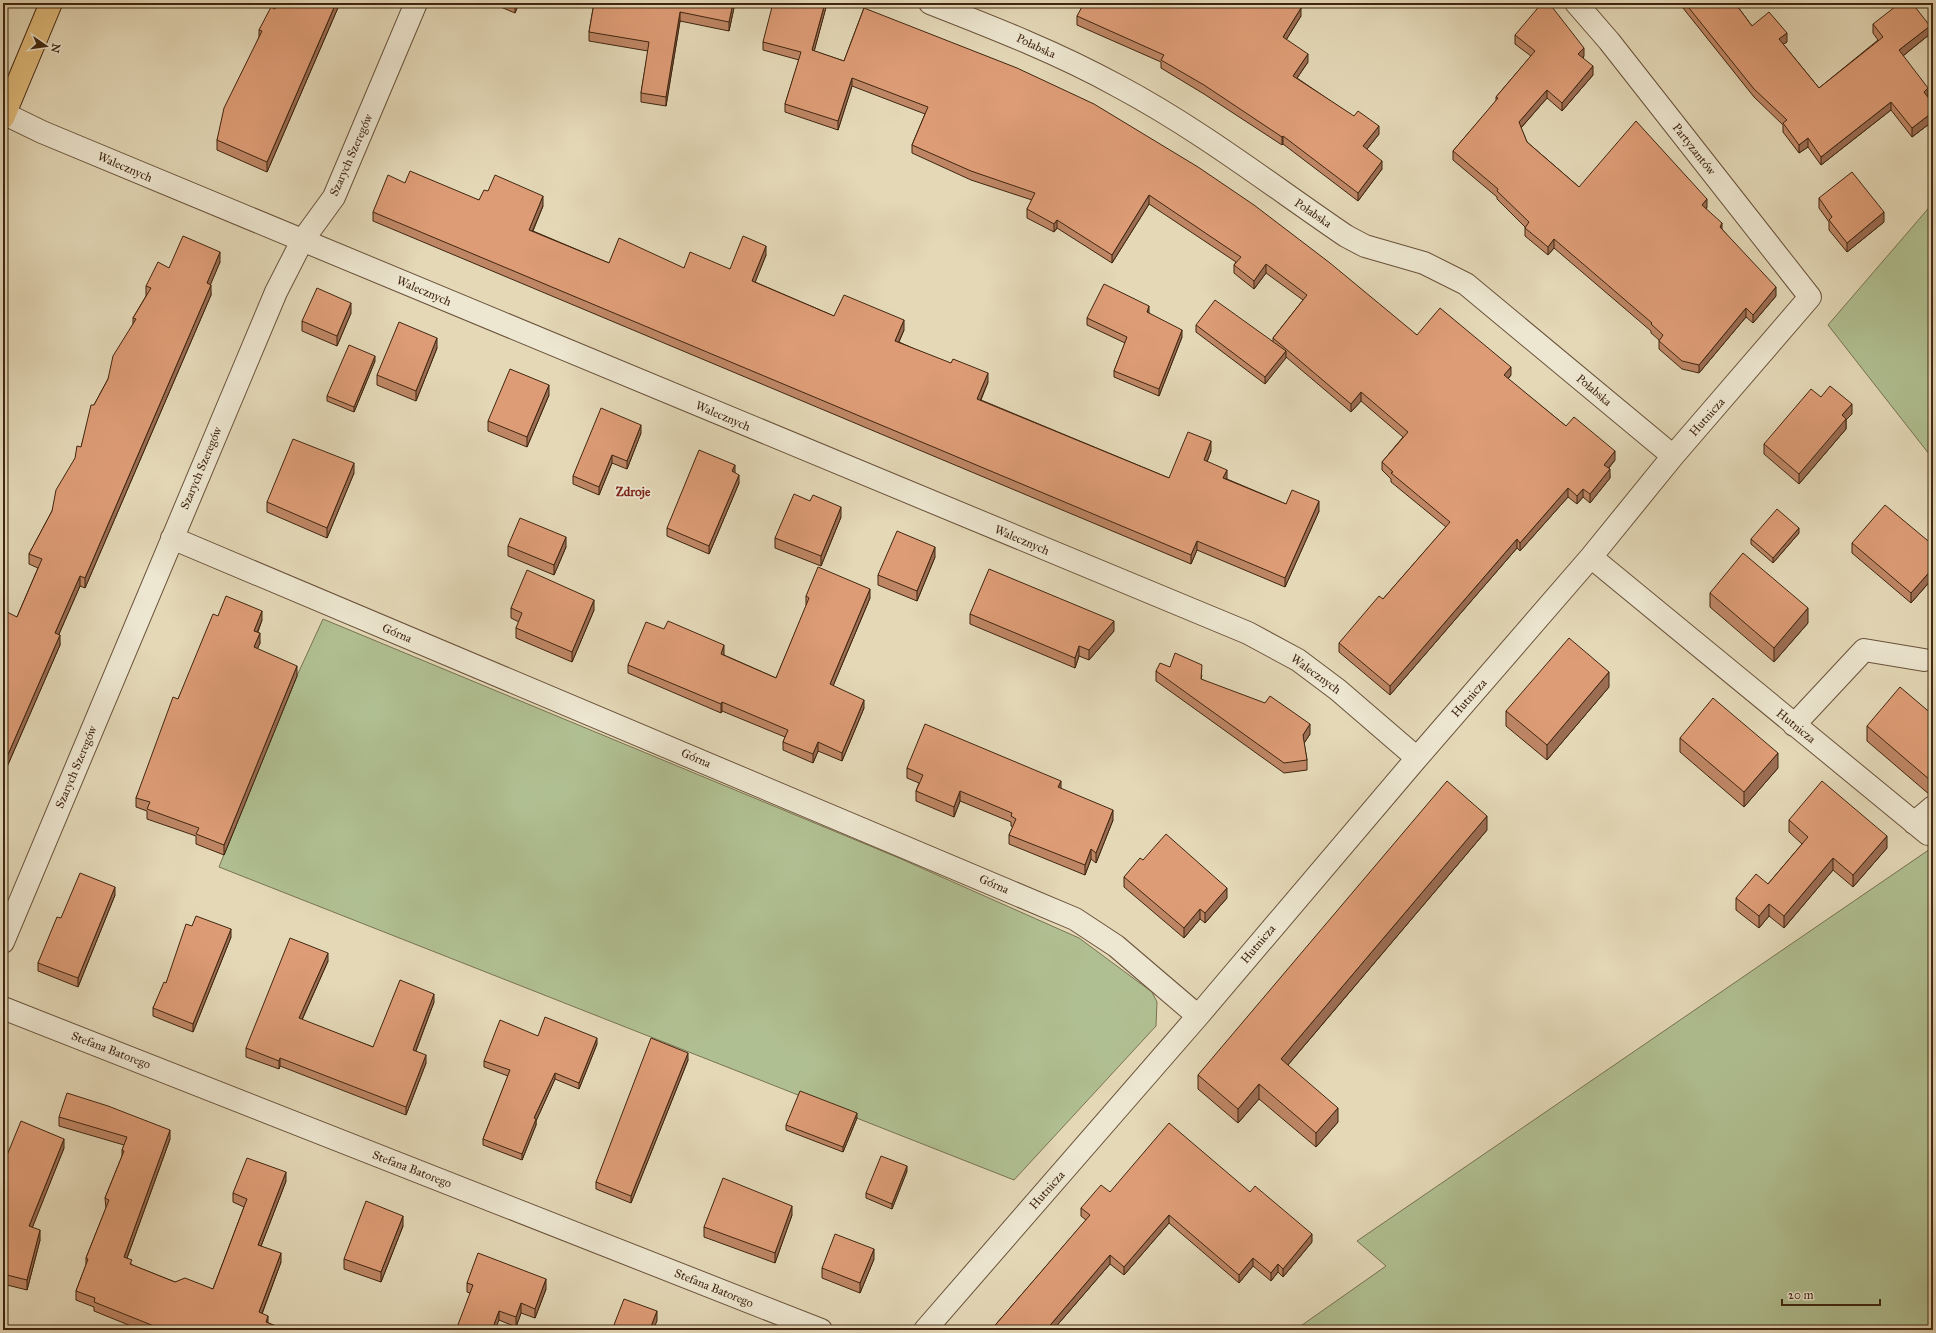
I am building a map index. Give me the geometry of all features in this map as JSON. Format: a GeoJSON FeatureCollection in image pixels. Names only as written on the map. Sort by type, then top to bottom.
{"type":"FeatureCollection","features":[{"type":"Feature","properties":{"kind":"main road"},"geometry":{"type":"LineString","coordinates":[[4,116],[51,3]]}},
{"type":"Feature","properties":{"kind":"street","name":"Szarych Szeregów"},"geometry":{"type":"LineString","coordinates":[[3,942],[276,292],[302,241],[334,197],[416,3]]}},
{"type":"Feature","properties":{"kind":"street","name":"Połabska"},"geometry":{"type":"LineString","coordinates":[[930,3],[1016,36],[1118,86],[1207,139],[1346,236],[1365,246],[1424,263],[1466,284],[1673,456]]}},
{"type":"Feature","properties":{"kind":"street","name":"Partyzantów"},"geometry":{"type":"LineString","coordinates":[[1576,3],[1609,41],[1810,297]]}},
{"type":"Feature","properties":{"kind":"street","name":"Walecznych"},"geometry":{"type":"LineString","coordinates":[[4,116],[1248,633],[1298,660],[1338,690],[1417,758]]}},
{"type":"Feature","properties":{"kind":"street","name":"Hutnicza"},"geometry":{"type":"LineString","coordinates":[[925,1330],[1198,1016],[1417,758],[1591,557],[1673,456],[1810,297]]}},
{"type":"Feature","properties":{"kind":"street","name":"Górna"},"geometry":{"type":"LineString","coordinates":[[172,538],[1075,920],[1116,946],[1198,1016]]}},
{"type":"Feature","properties":{"kind":"street","name":"Hutnicza"},"geometry":{"type":"LineString","coordinates":[[1591,557],[1921,828],[1933,807]]}},
{"type":"Feature","properties":{"kind":"street"},"geometry":{"type":"LineString","coordinates":[[1794,725],[1864,650],[1930,659]]}},
{"type":"Feature","properties":{"kind":"street","name":"Stefana Batorego"},"geometry":{"type":"LineString","coordinates":[[3,1008],[821,1330]]}},
{"type":"Feature","properties":{"kind":"green space"},"geometry":{"type":"Polygon","coordinates":[[[1933,203],[1933,459],[1828,325],[1933,203]]]}},
{"type":"Feature","properties":{"kind":"green space"},"geometry":{"type":"Polygon","coordinates":[[[323,619],[899,858],[1079,938],[1152,992],[1157,1002],[1156,1026],[1014,1180],[219,867],[284,704],[323,619]]]}},
{"type":"Feature","properties":{"kind":"green space"},"geometry":{"type":"Polygon","coordinates":[[[1933,847],[1933,1323],[1929,1330],[1295,1330],[1386,1266],[1357,1241],[1933,847]]]}},
{"type":"Feature","properties":{"kind":"building"},"geometry":{"type":"Polygon","coordinates":[[[277,3],[336,3],[267,162],[217,140],[224,108],[262,31],[259,30],[271,7],[275,9],[277,3]]]}},
{"type":"Feature","properties":{"kind":"building"},"geometry":{"type":"Polygon","coordinates":[[[594,3],[733,3],[729,22],[680,12],[666,97],[641,93],[649,42],[589,32],[594,3]]]}},
{"type":"Feature","properties":{"kind":"building"},"geometry":{"type":"Polygon","coordinates":[[[773,3],[825,3],[812,50],[844,61],[864,8],[1017,68],[1094,104],[1198,167],[1254,205],[1330,263],[1417,335],[1440,308],[1511,367],[1504,375],[1566,426],[1574,417],[1615,451],[1604,465],[1610,469],[1590,494],[1583,489],[1577,496],[1568,488],[1520,543],[1517,539],[1390,686],[1339,643],[1379,596],[1383,599],[1450,522],[1391,473],[1393,472],[1382,462],[1408,432],[1361,392],[1351,404],[1273,338],[1307,295],[1266,264],[1254,281],[1234,265],[1241,257],[1149,195],[1112,255],[1057,220],[1054,224],[1027,209],[1035,193],[971,171],[912,145],[928,107],[852,78],[838,121],[785,104],[801,52],[763,42],[773,3]]]}},
{"type":"Feature","properties":{"kind":"building"},"geometry":{"type":"Polygon","coordinates":[[[1084,3],[1293,3],[1301,8],[1283,37],[1308,54],[1293,76],[1354,116],[1358,111],[1379,126],[1363,146],[1382,161],[1358,193],[1283,136],[1282,137],[1204,85],[1161,60],[1164,55],[1077,16],[1084,3]]]}},
{"type":"Feature","properties":{"kind":"building"},"geometry":{"type":"Polygon","coordinates":[[[1542,3],[1549,3],[1584,48],[1578,54],[1593,66],[1562,103],[1547,90],[1519,122],[1527,142],[1579,187],[1636,121],[1707,199],[1702,205],[1722,223],[1720,227],[1776,287],[1753,315],[1746,308],[1699,365],[1682,361],[1659,341],[1663,335],[1651,324],[1652,323],[1554,239],[1548,247],[1525,228],[1529,222],[1497,191],[1498,189],[1453,151],[1535,51],[1515,35],[1542,3]]]}},
{"type":"Feature","properties":{"kind":"building"},"geometry":{"type":"Polygon","coordinates":[[[1685,3],[1735,3],[1752,26],[1769,12],[1787,33],[1779,39],[1819,88],[1883,37],[1873,24],[1900,3],[1912,3],[1930,26],[1899,50],[1928,88],[1924,92],[1933,104],[1933,112],[1912,128],[1891,102],[1821,157],[1808,138],[1799,145],[1783,123],[1787,120],[1754,89],[1685,3]]]}},
{"type":"Feature","properties":{"kind":"building"},"geometry":{"type":"Polygon","coordinates":[[[410,171],[479,200],[484,190],[488,191],[495,175],[543,196],[529,230],[609,263],[619,238],[684,268],[690,252],[730,269],[743,236],[766,246],[752,281],[834,316],[844,295],[904,320],[895,341],[951,363],[953,359],[988,373],[977,399],[1169,478],[1188,432],[1211,441],[1204,460],[1227,470],[1223,478],[1286,504],[1292,490],[1319,501],[1285,578],[1197,541],[1191,555],[373,212],[388,175],[405,183],[410,171]]]}},
{"type":"Feature","properties":{"kind":"building"},"geometry":{"type":"Polygon","coordinates":[[[1852,172],[1884,212],[1847,243],[1829,220],[1832,217],[1819,198],[1852,172]]]}},
{"type":"Feature","properties":{"kind":"building"},"geometry":{"type":"Polygon","coordinates":[[[183,236],[220,252],[207,283],[211,285],[85,578],[80,576],[55,633],[60,635],[3,766],[3,615],[5,611],[17,617],[42,559],[29,554],[52,511],[56,490],[75,458],[77,446],[81,447],[91,405],[94,405],[108,379],[113,356],[136,319],[133,318],[151,288],[146,286],[158,262],[169,268],[183,236]]]}},
{"type":"Feature","properties":{"kind":"building"},"geometry":{"type":"Polygon","coordinates":[[[1104,284],[1149,306],[1147,312],[1182,330],[1159,389],[1114,371],[1127,337],[1087,318],[1104,284]]]}},
{"type":"Feature","properties":{"kind":"building"},"geometry":{"type":"Polygon","coordinates":[[[317,288],[351,303],[337,336],[302,321],[317,288]]]}},
{"type":"Feature","properties":{"kind":"building"},"geometry":{"type":"Polygon","coordinates":[[[1215,300],[1286,351],[1265,377],[1196,325],[1215,300]]]}},
{"type":"Feature","properties":{"kind":"building"},"geometry":{"type":"Polygon","coordinates":[[[399,322],[437,338],[416,391],[377,375],[399,322]]]}},
{"type":"Feature","properties":{"kind":"building"},"geometry":{"type":"Polygon","coordinates":[[[349,345],[375,356],[354,407],[327,396],[349,345]]]}},
{"type":"Feature","properties":{"kind":"building"},"geometry":{"type":"Polygon","coordinates":[[[510,369],[549,385],[527,437],[488,421],[510,369]]]}},
{"type":"Feature","properties":{"kind":"building"},"geometry":{"type":"Polygon","coordinates":[[[1830,386],[1852,404],[1842,415],[1846,419],[1799,474],[1764,444],[1811,389],[1821,397],[1830,386]]]}},
{"type":"Feature","properties":{"kind":"building"},"geometry":{"type":"Polygon","coordinates":[[[601,408],[641,425],[627,461],[612,455],[599,487],[573,476],[601,408]]]}},
{"type":"Feature","properties":{"kind":"building"},"geometry":{"type":"Polygon","coordinates":[[[293,439],[354,463],[327,528],[267,502],[293,439]]]}},
{"type":"Feature","properties":{"kind":"building"},"geometry":{"type":"Polygon","coordinates":[[[699,450],[735,465],[732,471],[739,475],[709,546],[667,528],[699,450]]]}},
{"type":"Feature","properties":{"kind":"building"},"geometry":{"type":"Polygon","coordinates":[[[794,494],[810,501],[813,495],[841,507],[821,556],[775,538],[794,494]]]}},
{"type":"Feature","properties":{"kind":"building"},"geometry":{"type":"Polygon","coordinates":[[[1885,505],[1933,545],[1933,568],[1911,593],[1852,543],[1885,505]]]}},
{"type":"Feature","properties":{"kind":"building"},"geometry":{"type":"Polygon","coordinates":[[[1777,509],[1799,528],[1773,558],[1751,539],[1777,509]]]}},
{"type":"Feature","properties":{"kind":"building"},"geometry":{"type":"Polygon","coordinates":[[[520,518],[566,537],[554,565],[508,546],[520,518]]]}},
{"type":"Feature","properties":{"kind":"building"},"geometry":{"type":"Polygon","coordinates":[[[897,531],[935,547],[917,591],[878,575],[897,531]]]}},
{"type":"Feature","properties":{"kind":"building"},"geometry":{"type":"Polygon","coordinates":[[[1743,553],[1808,608],[1774,648],[1710,593],[1743,553]]]}},
{"type":"Feature","properties":{"kind":"building"},"geometry":{"type":"Polygon","coordinates":[[[818,567],[870,589],[830,684],[864,700],[842,753],[818,742],[813,754],[783,742],[788,730],[628,665],[646,622],[664,629],[668,621],[724,645],[721,654],[776,678],[809,598],[806,596],[818,567]]]}},
{"type":"Feature","properties":{"kind":"building"},"geometry":{"type":"Polygon","coordinates":[[[989,569],[1114,621],[1089,650],[1079,646],[1075,658],[970,614],[989,569]]]}},
{"type":"Feature","properties":{"kind":"building"},"geometry":{"type":"Polygon","coordinates":[[[527,570],[594,600],[572,652],[516,628],[522,613],[511,608],[527,570]]]}},
{"type":"Feature","properties":{"kind":"building"},"geometry":{"type":"Polygon","coordinates":[[[226,596],[262,611],[254,631],[260,633],[254,647],[297,666],[224,845],[196,834],[199,828],[147,809],[150,802],[136,798],[173,697],[178,699],[213,614],[218,616],[226,596]]]}},
{"type":"Feature","properties":{"kind":"building"},"geometry":{"type":"Polygon","coordinates":[[[1569,638],[1609,672],[1547,745],[1506,711],[1569,638]]]}},
{"type":"Feature","properties":{"kind":"building"},"geometry":{"type":"Polygon","coordinates":[[[1175,653],[1202,665],[1201,679],[1265,703],[1270,696],[1310,724],[1303,735],[1307,760],[1284,763],[1156,671],[1160,663],[1170,667],[1175,653]]]}},
{"type":"Feature","properties":{"kind":"building"},"geometry":{"type":"Polygon","coordinates":[[[1900,687],[1933,715],[1933,780],[1930,780],[1867,726],[1900,687]]]}},
{"type":"Feature","properties":{"kind":"building"},"geometry":{"type":"Polygon","coordinates":[[[1713,698],[1778,753],[1744,792],[1680,738],[1713,698]]]}},
{"type":"Feature","properties":{"kind":"building"},"geometry":{"type":"Polygon","coordinates":[[[925,724],[1061,781],[1058,787],[1113,810],[1096,853],[1091,849],[1085,865],[1009,835],[1016,819],[1011,816],[1012,813],[960,791],[954,807],[916,791],[923,775],[907,768],[925,724]]]}},
{"type":"Feature","properties":{"kind":"building"},"geometry":{"type":"Polygon","coordinates":[[[1447,781],[1487,816],[1281,1059],[1338,1108],[1316,1133],[1259,1084],[1238,1109],[1198,1075],[1447,781]]]}},
{"type":"Feature","properties":{"kind":"building"},"geometry":{"type":"Polygon","coordinates":[[[1822,781],[1887,836],[1853,875],[1833,858],[1784,916],[1769,904],[1759,916],[1736,898],[1756,874],[1768,884],[1808,837],[1789,820],[1822,781]]]}},
{"type":"Feature","properties":{"kind":"building"},"geometry":{"type":"Polygon","coordinates":[[[1166,834],[1227,888],[1205,913],[1200,909],[1184,928],[1124,877],[1140,858],[1143,860],[1166,834]]]}},
{"type":"Feature","properties":{"kind":"building"},"geometry":{"type":"Polygon","coordinates":[[[80,873],[115,887],[78,978],[38,963],[57,917],[61,918],[80,873]]]}},
{"type":"Feature","properties":{"kind":"building"},"geometry":{"type":"Polygon","coordinates":[[[196,916],[231,929],[193,1024],[153,1008],[164,982],[166,983],[186,924],[192,926],[196,916]]]}},
{"type":"Feature","properties":{"kind":"building"},"geometry":{"type":"Polygon","coordinates":[[[290,938],[328,953],[299,1018],[373,1047],[400,980],[434,994],[413,1050],[426,1055],[406,1107],[280,1058],[279,1061],[246,1048],[290,938]]]}},
{"type":"Feature","properties":{"kind":"building"},"geometry":{"type":"Polygon","coordinates":[[[545,1017],[597,1038],[579,1083],[555,1073],[534,1118],[536,1119],[522,1154],[483,1139],[510,1070],[484,1061],[500,1020],[538,1036],[545,1017]]]}},
{"type":"Feature","properties":{"kind":"building"},"geometry":{"type":"Polygon","coordinates":[[[651,1038],[688,1053],[631,1196],[596,1182],[651,1038]]]}},
{"type":"Feature","properties":{"kind":"building"},"geometry":{"type":"Polygon","coordinates":[[[800,1091],[857,1113],[843,1147],[786,1125],[800,1091]]]}},
{"type":"Feature","properties":{"kind":"building"},"geometry":{"type":"Polygon","coordinates":[[[67,1093],[108,1106],[170,1130],[124,1257],[132,1260],[130,1264],[175,1282],[185,1278],[213,1289],[247,1199],[233,1193],[247,1158],[286,1172],[258,1245],[281,1253],[259,1312],[268,1316],[266,1322],[286,1330],[164,1330],[94,1302],[95,1298],[76,1291],[88,1259],[86,1258],[109,1200],[105,1198],[124,1151],[122,1150],[127,1137],[59,1117],[67,1093]]]}},
{"type":"Feature","properties":{"kind":"building"},"geometry":{"type":"Polygon","coordinates":[[[21,1121],[64,1139],[29,1226],[40,1230],[27,1280],[3,1274],[3,1165],[21,1121]]]}},
{"type":"Feature","properties":{"kind":"building"},"geometry":{"type":"Polygon","coordinates":[[[1169,1123],[1250,1192],[1255,1186],[1312,1234],[1283,1269],[1278,1264],[1271,1273],[1253,1258],[1239,1275],[1169,1215],[1124,1267],[1110,1255],[1046,1330],[991,1330],[1090,1215],[1081,1208],[1101,1185],[1110,1192],[1169,1123]]]}},
{"type":"Feature","properties":{"kind":"building"},"geometry":{"type":"Polygon","coordinates":[[[881,1156],[907,1166],[892,1204],[866,1193],[881,1156]]]}},
{"type":"Feature","properties":{"kind":"building"},"geometry":{"type":"Polygon","coordinates":[[[723,1178],[792,1206],[775,1253],[704,1227],[723,1178]]]}},
{"type":"Feature","properties":{"kind":"building"},"geometry":{"type":"Polygon","coordinates":[[[366,1201],[403,1216],[381,1272],[344,1259],[366,1201]]]}},
{"type":"Feature","properties":{"kind":"building"},"geometry":{"type":"Polygon","coordinates":[[[835,1234],[874,1249],[860,1283],[822,1268],[835,1234]]]}},
{"type":"Feature","properties":{"kind":"building"},"geometry":{"type":"Polygon","coordinates":[[[478,1253],[546,1279],[535,1309],[521,1303],[516,1317],[499,1311],[492,1330],[456,1330],[473,1285],[467,1283],[478,1253]]]}},
{"type":"Feature","properties":{"kind":"building"},"geometry":{"type":"Polygon","coordinates":[[[624,1299],[657,1311],[650,1329],[653,1330],[612,1330],[624,1299]]]}},
{"type":"Feature","properties":{"kind":"district","name":"Zdroje"},"geometry":{"type":"Point","coordinates":[633,491]}}]}
